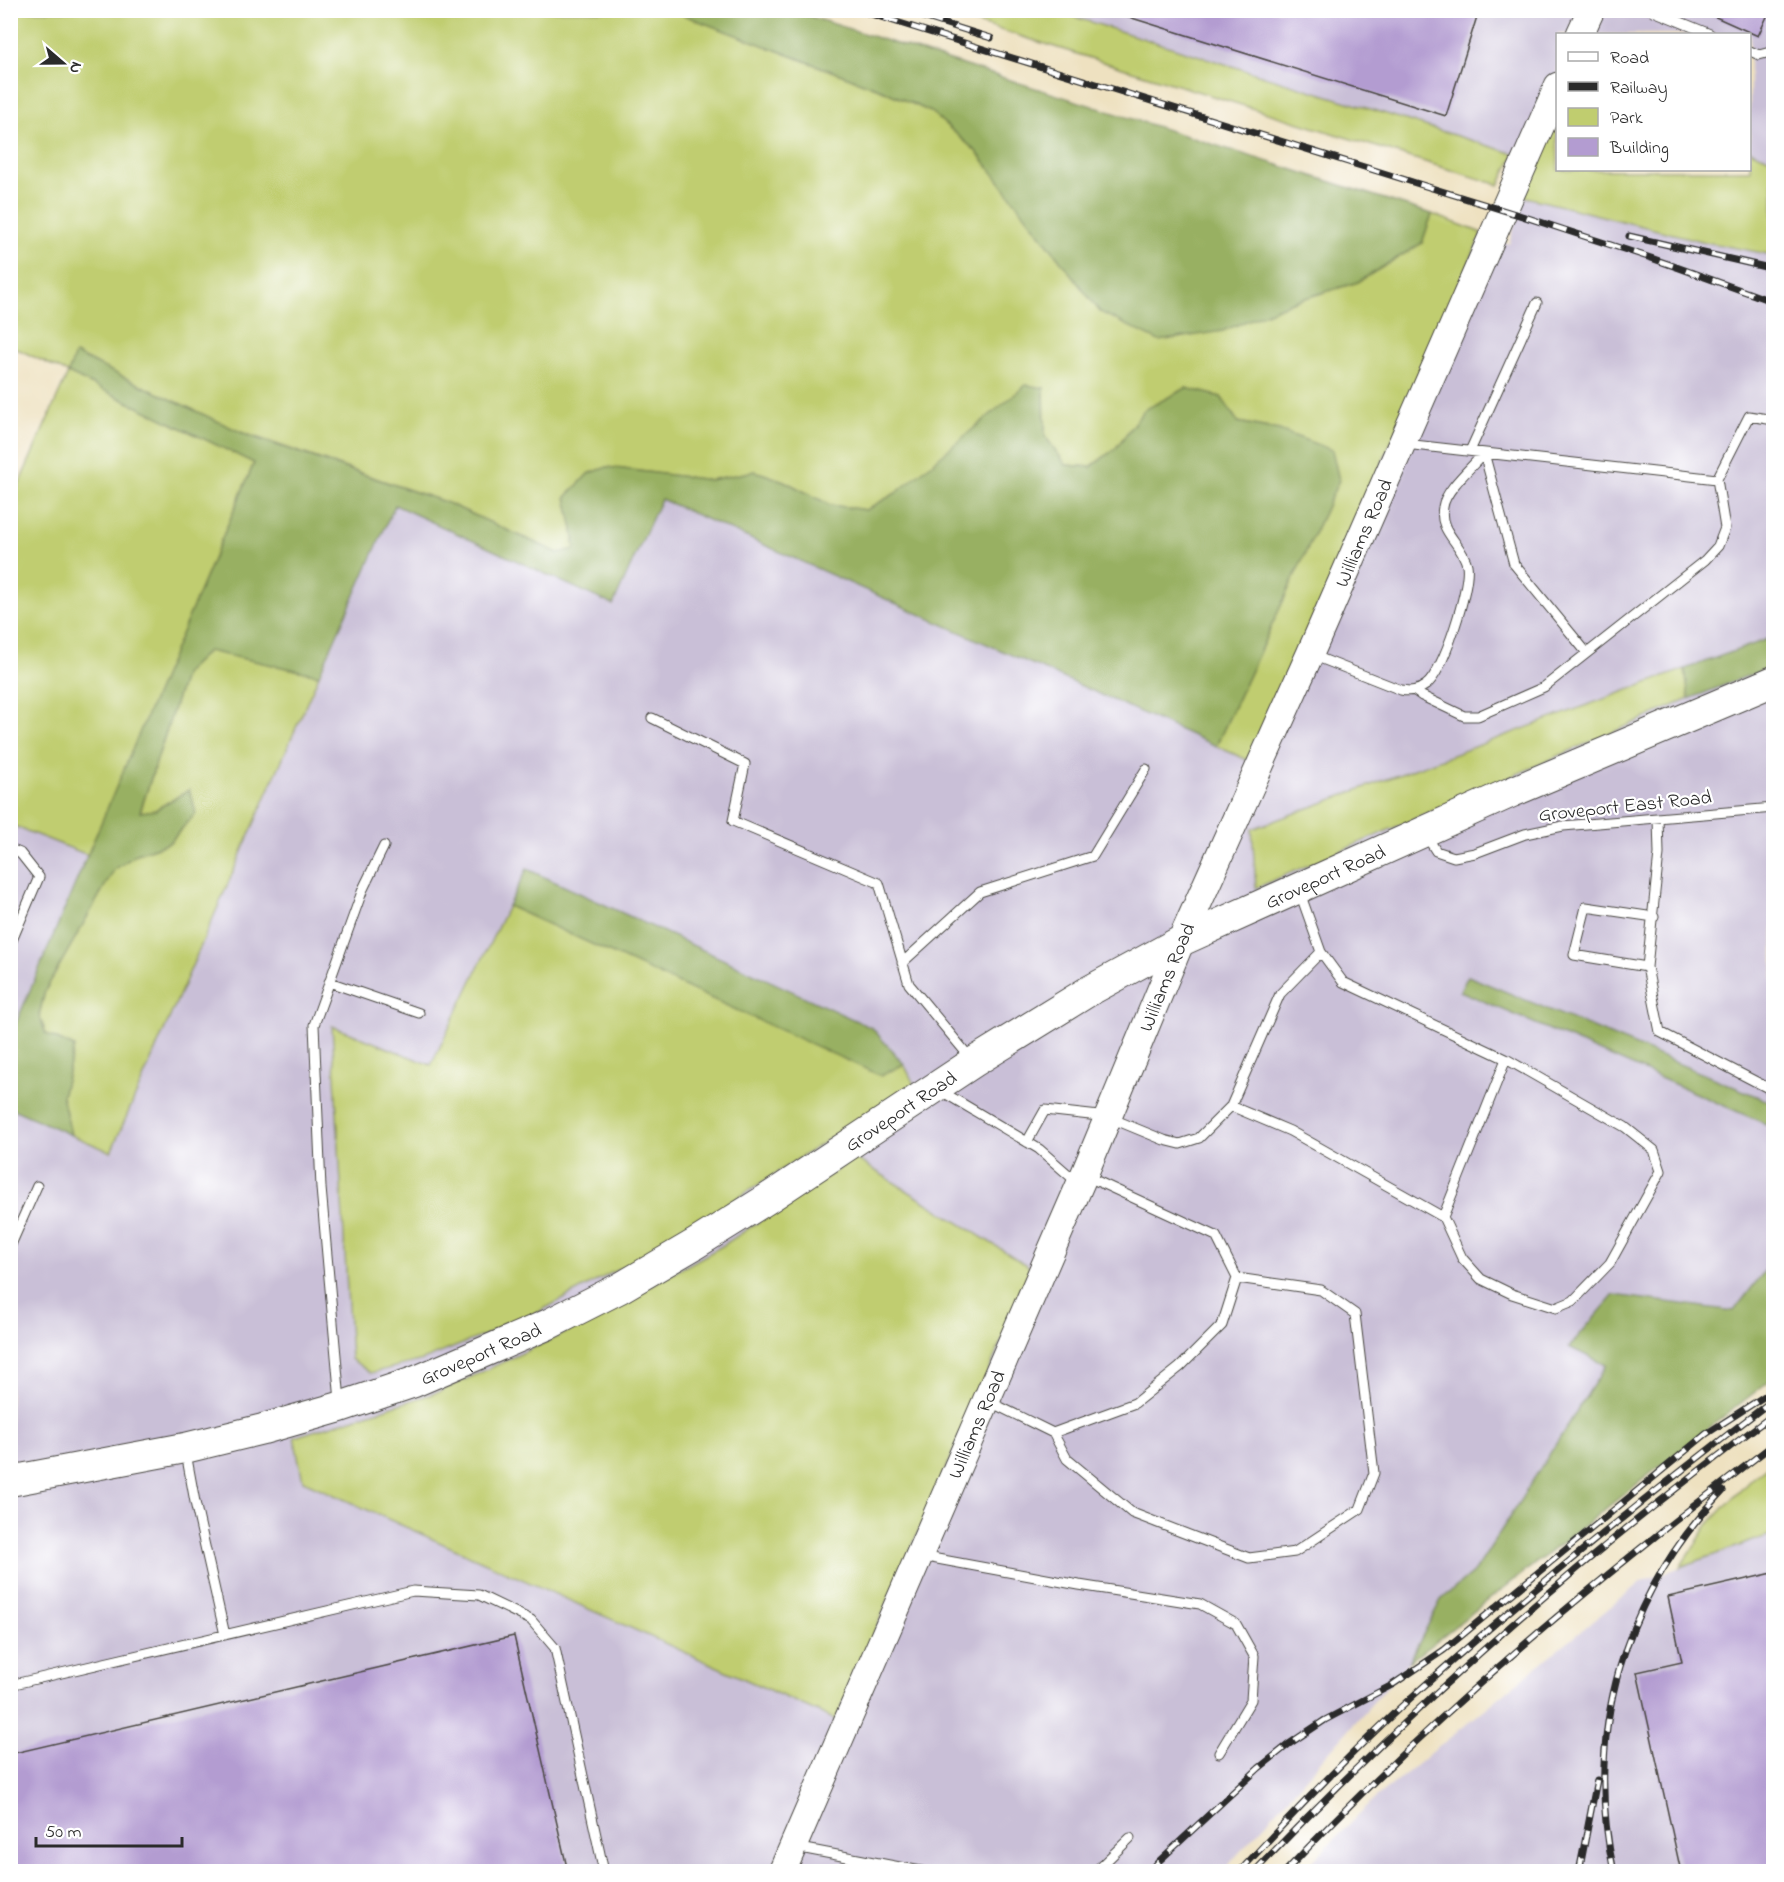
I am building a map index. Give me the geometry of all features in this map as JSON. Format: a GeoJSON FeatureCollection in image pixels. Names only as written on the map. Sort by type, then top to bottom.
{"type":"FeatureCollection","features":[{"type":"Feature","properties":{"kind":"main road"},"geometry":{"type":"LineString","coordinates":[[1580,33],[1591,10]]}},
{"type":"Feature","properties":{"kind":"main road","name":"Williams Road"},"geometry":{"type":"LineString","coordinates":[[782,1872],[1082,1180],[1181,941],[1310,654],[1556,88]]}},
{"type":"Feature","properties":{"kind":"main road","name":"Groveport Road"},"geometry":{"type":"LineString","coordinates":[[10,1481],[185,1448],[340,1407],[414,1382],[549,1324],[620,1288],[758,1204],[974,1062],[1089,991],[1181,941],[1424,831],[1773,681]]}},
{"type":"Feature","properties":{"kind":"lane"},"geometry":{"type":"LineString","coordinates":[[1652,10],[1708,33]]}},
{"type":"Feature","properties":{"kind":"lane"},"geometry":{"type":"LineString","coordinates":[[1751,52],[1760,55],[1773,51]]}},
{"type":"Feature","properties":{"kind":"lane"},"geometry":{"type":"LineString","coordinates":[[1470,451],[1537,303]]}},
{"type":"Feature","properties":{"kind":"lane"},"geometry":{"type":"LineString","coordinates":[[1310,654],[1401,690],[1415,691],[1464,716],[1478,716],[1544,687],[1705,560],[1718,546],[1725,528],[1717,479],[1749,416],[1773,420]]}},
{"type":"Feature","properties":{"kind":"lane"},"geometry":{"type":"LineString","coordinates":[[1402,444],[1717,479]]}},
{"type":"Feature","properties":{"kind":"lane"},"geometry":{"type":"LineString","coordinates":[[1484,453],[1514,564],[1587,653]]}},
{"type":"Feature","properties":{"kind":"lane"},"geometry":{"type":"LineString","coordinates":[[1415,691],[1428,684],[1435,673],[1461,611],[1468,580],[1467,564],[1443,525],[1443,506],[1446,497],[1484,453]]}},
{"type":"Feature","properties":{"kind":"lane"},"geometry":{"type":"LineString","coordinates":[[652,718],[745,764],[733,821],[879,883],[909,984],[974,1062]]}},
{"type":"Feature","properties":{"kind":"lane"},"geometry":{"type":"LineString","coordinates":[[902,963],[980,892],[1093,856],[1146,769]]}},
{"type":"Feature","properties":{"kind":"lane","name":"Groveport East Road"},"geometry":{"type":"LineString","coordinates":[[1424,831],[1436,851],[1454,857],[1475,853],[1525,834],[1563,826],[1773,808]]}},
{"type":"Feature","properties":{"kind":"lane"},"geometry":{"type":"LineString","coordinates":[[1658,818],[1659,854],[1647,967],[1660,1032],[1770,1089],[1773,1086]]}},
{"type":"Feature","properties":{"kind":"lane"},"geometry":{"type":"LineString","coordinates":[[340,1407],[321,1188],[314,1025],[363,889],[384,846]]}},
{"type":"Feature","properties":{"kind":"lane"},"geometry":{"type":"LineString","coordinates":[[10,849],[21,853],[39,877],[10,945]]}},
{"type":"Feature","properties":{"kind":"lane"},"geometry":{"type":"LineString","coordinates":[[1231,1106],[1290,1131],[1443,1217],[1462,1258],[1481,1279],[1512,1294],[1556,1308],[1573,1301],[1610,1263],[1660,1171],[1654,1150],[1625,1127],[1506,1059],[1343,982],[1321,952],[1298,888]]}},
{"type":"Feature","properties":{"kind":"lane"},"geometry":{"type":"LineString","coordinates":[[1647,967],[1574,955],[1586,907],[1654,917]]}},
{"type":"Feature","properties":{"kind":"lane"},"geometry":{"type":"LineString","coordinates":[[1027,1142],[1044,1110],[1108,1117],[1164,1140],[1180,1144],[1199,1138],[1231,1106],[1280,994],[1321,952]]}},
{"type":"Feature","properties":{"kind":"lane"},"geometry":{"type":"LineString","coordinates":[[329,982],[419,1013]]}},
{"type":"Feature","properties":{"kind":"lane"},"geometry":{"type":"LineString","coordinates":[[1443,1217],[1506,1059]]}},
{"type":"Feature","properties":{"kind":"lane"},"geometry":{"type":"LineString","coordinates":[[935,1087],[1039,1149],[1082,1180],[1216,1236],[1237,1278],[1222,1325],[1180,1367],[1135,1403],[1053,1433]]}},
{"type":"Feature","properties":{"kind":"lane"},"geometry":{"type":"LineString","coordinates":[[10,1247],[37,1186]]}},
{"type":"Feature","properties":{"kind":"lane"},"geometry":{"type":"LineString","coordinates":[[986,1400],[1053,1433],[1067,1459],[1131,1512],[1249,1558],[1295,1552],[1360,1509],[1374,1473],[1355,1314],[1321,1290],[1237,1278]]}},
{"type":"Feature","properties":{"kind":"lane"},"geometry":{"type":"LineString","coordinates":[[185,1448],[225,1635]]}},
{"type":"Feature","properties":{"kind":"lane"},"geometry":{"type":"LineString","coordinates":[[919,1556],[1079,1586],[1200,1604],[1236,1624],[1254,1656],[1251,1700],[1219,1753]]}},
{"type":"Feature","properties":{"kind":"lane"},"geometry":{"type":"LineString","coordinates":[[10,1685],[413,1591],[479,1595],[531,1620],[555,1648],[604,1872]]}},
{"type":"Feature","properties":{"kind":"lane"},"geometry":{"type":"LineString","coordinates":[[1095,1872],[1130,1838]]}},
{"type":"Feature","properties":{"kind":"lane"},"geometry":{"type":"LineString","coordinates":[[793,1846],[926,1872]]}},
{"type":"Feature","properties":{"kind":"shaded area"},"geometry":{"type":"Polygon","coordinates":[[[1055,11],[1773,11],[1773,160],[1751,150],[1751,33],[1556,33],[1556,114],[1535,160],[1055,11]]]}},
{"type":"Feature","properties":{"kind":"shaded area"},"geometry":{"type":"Polygon","coordinates":[[[1522,196],[1705,242],[1773,255],[1773,637],[1252,830],[1256,887],[1689,699],[1773,666],[1773,1103],[1468,976],[1460,991],[1773,1127],[1773,1260],[1734,1311],[1614,1295],[1570,1347],[1606,1365],[1476,1570],[1441,1600],[1409,1662],[1223,1871],[11,1871],[10,1108],[111,1152],[395,504],[613,605],[660,499],[1252,762],[1482,233],[1509,244],[1522,196]]]}},
{"type":"Feature","properties":{"kind":"shaded area"},"geometry":{"type":"Polygon","coordinates":[[[11,825],[88,855],[11,1035],[11,825]]]}},
{"type":"Feature","properties":{"kind":"shaded area"},"geometry":{"type":"Polygon","coordinates":[[[1773,1534],[1773,1871],[1302,1872],[1370,1803],[1642,1581],[1773,1534]]]}},
{"type":"Feature","properties":{"kind":"green space"},"geometry":{"type":"Polygon","coordinates":[[[11,11],[680,11],[683,15],[882,90],[931,112],[976,151],[1292,302],[1358,282],[1422,243],[1432,214],[1482,233],[1252,762],[1216,746],[1339,480],[1279,430],[1238,422],[1221,397],[1186,388],[1144,410],[1116,448],[1090,467],[1066,465],[1045,437],[1044,389],[896,493],[866,510],[830,505],[784,481],[755,471],[710,480],[607,467],[573,530],[575,550],[558,553],[445,502],[69,373],[254,463],[88,855],[11,825],[11,502],[68,373],[11,346],[11,11]]]}},
{"type":"Feature","properties":{"kind":"green space"},"geometry":{"type":"Polygon","coordinates":[[[680,11],[793,11],[1432,214],[1422,243],[1358,282],[1292,302],[1223,331],[1159,341],[1100,312],[976,151],[931,112],[882,90],[683,15],[680,11]]]}},
{"type":"Feature","properties":{"kind":"green space"},"geometry":{"type":"Polygon","coordinates":[[[939,11],[1055,11],[1515,154],[1499,185],[939,11]]]}},
{"type":"Feature","properties":{"kind":"green space"},"geometry":{"type":"Polygon","coordinates":[[[1556,114],[1556,171],[1751,171],[1751,150],[1773,160],[1773,255],[1705,242],[1522,196],[1556,114]]]}},
{"type":"Feature","properties":{"kind":"green space"},"geometry":{"type":"Polygon","coordinates":[[[75,354],[247,435],[445,502],[558,553],[575,549],[566,497],[588,474],[607,467],[710,480],[755,471],[784,481],[830,505],[866,510],[896,493],[1026,385],[1044,388],[1045,436],[1066,465],[1091,467],[1116,448],[1144,410],[1186,388],[1221,397],[1238,422],[1279,430],[1332,450],[1339,480],[1216,746],[661,499],[613,605],[395,505],[319,675],[208,651],[185,673],[140,812],[155,810],[189,790],[196,813],[169,843],[137,854],[114,870],[45,991],[39,1015],[46,1034],[74,1047],[62,1096],[71,1135],[11,1108],[11,1035],[254,463],[68,373],[75,354]]]}},
{"type":"Feature","properties":{"kind":"green space"},"geometry":{"type":"Polygon","coordinates":[[[1773,637],[1773,666],[1689,699],[1685,669],[1773,637]]]}},
{"type":"Feature","properties":{"kind":"green space"},"geometry":{"type":"Polygon","coordinates":[[[208,651],[319,675],[111,1152],[71,1135],[62,1096],[74,1047],[46,1034],[39,1015],[45,991],[114,870],[137,854],[169,843],[196,813],[189,790],[155,810],[140,813],[185,673],[208,651]]]}},
{"type":"Feature","properties":{"kind":"green space"},"geometry":{"type":"Polygon","coordinates":[[[1685,669],[1689,699],[1256,888],[1252,829],[1685,669]]]}},
{"type":"Feature","properties":{"kind":"green space"},"geometry":{"type":"Polygon","coordinates":[[[527,869],[872,1028],[904,1064],[881,1076],[508,906],[527,869]]]}},
{"type":"Feature","properties":{"kind":"green space"},"geometry":{"type":"Polygon","coordinates":[[[508,906],[881,1075],[904,1064],[914,1084],[673,1240],[529,1317],[423,1360],[371,1373],[351,1359],[332,1026],[431,1065],[508,906]]]}},
{"type":"Feature","properties":{"kind":"green space"},"geometry":{"type":"Polygon","coordinates":[[[1468,976],[1773,1103],[1773,1127],[1460,991],[1468,976]]]}},
{"type":"Feature","properties":{"kind":"green space"},"geometry":{"type":"Polygon","coordinates":[[[855,1158],[1033,1269],[836,1720],[303,1481],[294,1437],[441,1391],[565,1333],[722,1246],[855,1158]]]}},
{"type":"Feature","properties":{"kind":"green space"},"geometry":{"type":"Polygon","coordinates":[[[1773,1260],[1773,1378],[1409,1662],[1441,1600],[1476,1570],[1606,1365],[1569,1347],[1614,1295],[1734,1311],[1773,1260]]]}},
{"type":"Feature","properties":{"kind":"green space"},"geometry":{"type":"Polygon","coordinates":[[[1773,1462],[1773,1534],[1680,1567],[1708,1525],[1751,1479],[1773,1462]]]}},
{"type":"Feature","properties":{"kind":"building"},"geometry":{"type":"Polygon","coordinates":[[[1120,10],[1479,10],[1446,116],[1119,14],[1120,10]]]}},
{"type":"Feature","properties":{"kind":"building"},"geometry":{"type":"Polygon","coordinates":[[[1700,10],[1770,10],[1758,36],[1700,10]]]}},
{"type":"Feature","properties":{"kind":"building"},"geometry":{"type":"Polygon","coordinates":[[[1773,1573],[1773,1863],[1737,1872],[1681,1872],[1637,1672],[1682,1662],[1668,1597],[1773,1573]]]}},
{"type":"Feature","properties":{"kind":"building"},"geometry":{"type":"Polygon","coordinates":[[[514,1636],[568,1872],[10,1872],[10,1754],[514,1636]]]}},
{"type":"Feature","properties":{"kind":"railway"},"geometry":{"type":"LineString","coordinates":[[858,10],[1522,216],[1654,259],[1774,302]]}},
{"type":"Feature","properties":{"kind":"railway"},"geometry":{"type":"LineString","coordinates":[[901,10],[991,38]]}},
{"type":"Feature","properties":{"kind":"railway"},"geometry":{"type":"LineString","coordinates":[[1629,236],[1774,269]]}},
{"type":"Feature","properties":{"kind":"railway"},"geometry":{"type":"LineString","coordinates":[[1150,1872],[1259,1768],[1289,1744],[1325,1720],[1392,1685],[1444,1650],[1706,1434],[1774,1390]]}},
{"type":"Feature","properties":{"kind":"railway"},"geometry":{"type":"LineString","coordinates":[[1239,1872],[1347,1759],[1458,1655],[1682,1470],[1774,1399]]}},
{"type":"Feature","properties":{"kind":"railway"},"geometry":{"type":"LineString","coordinates":[[1254,1872],[1376,1749],[1504,1632],[1636,1520],[1774,1414]]}},
{"type":"Feature","properties":{"kind":"railway"},"geometry":{"type":"LineString","coordinates":[[1285,1872],[1400,1757],[1520,1648],[1646,1544],[1774,1444]]}},
{"type":"Feature","properties":{"kind":"railway"},"geometry":{"type":"LineString","coordinates":[[1614,1872],[1606,1819],[1604,1768],[1609,1717],[1620,1668],[1637,1620],[1660,1575],[1689,1531],[1723,1491]]}},
{"type":"Feature","properties":{"kind":"railway"},"geometry":{"type":"LineString","coordinates":[[1579,1872],[1597,1780]]}}]}
